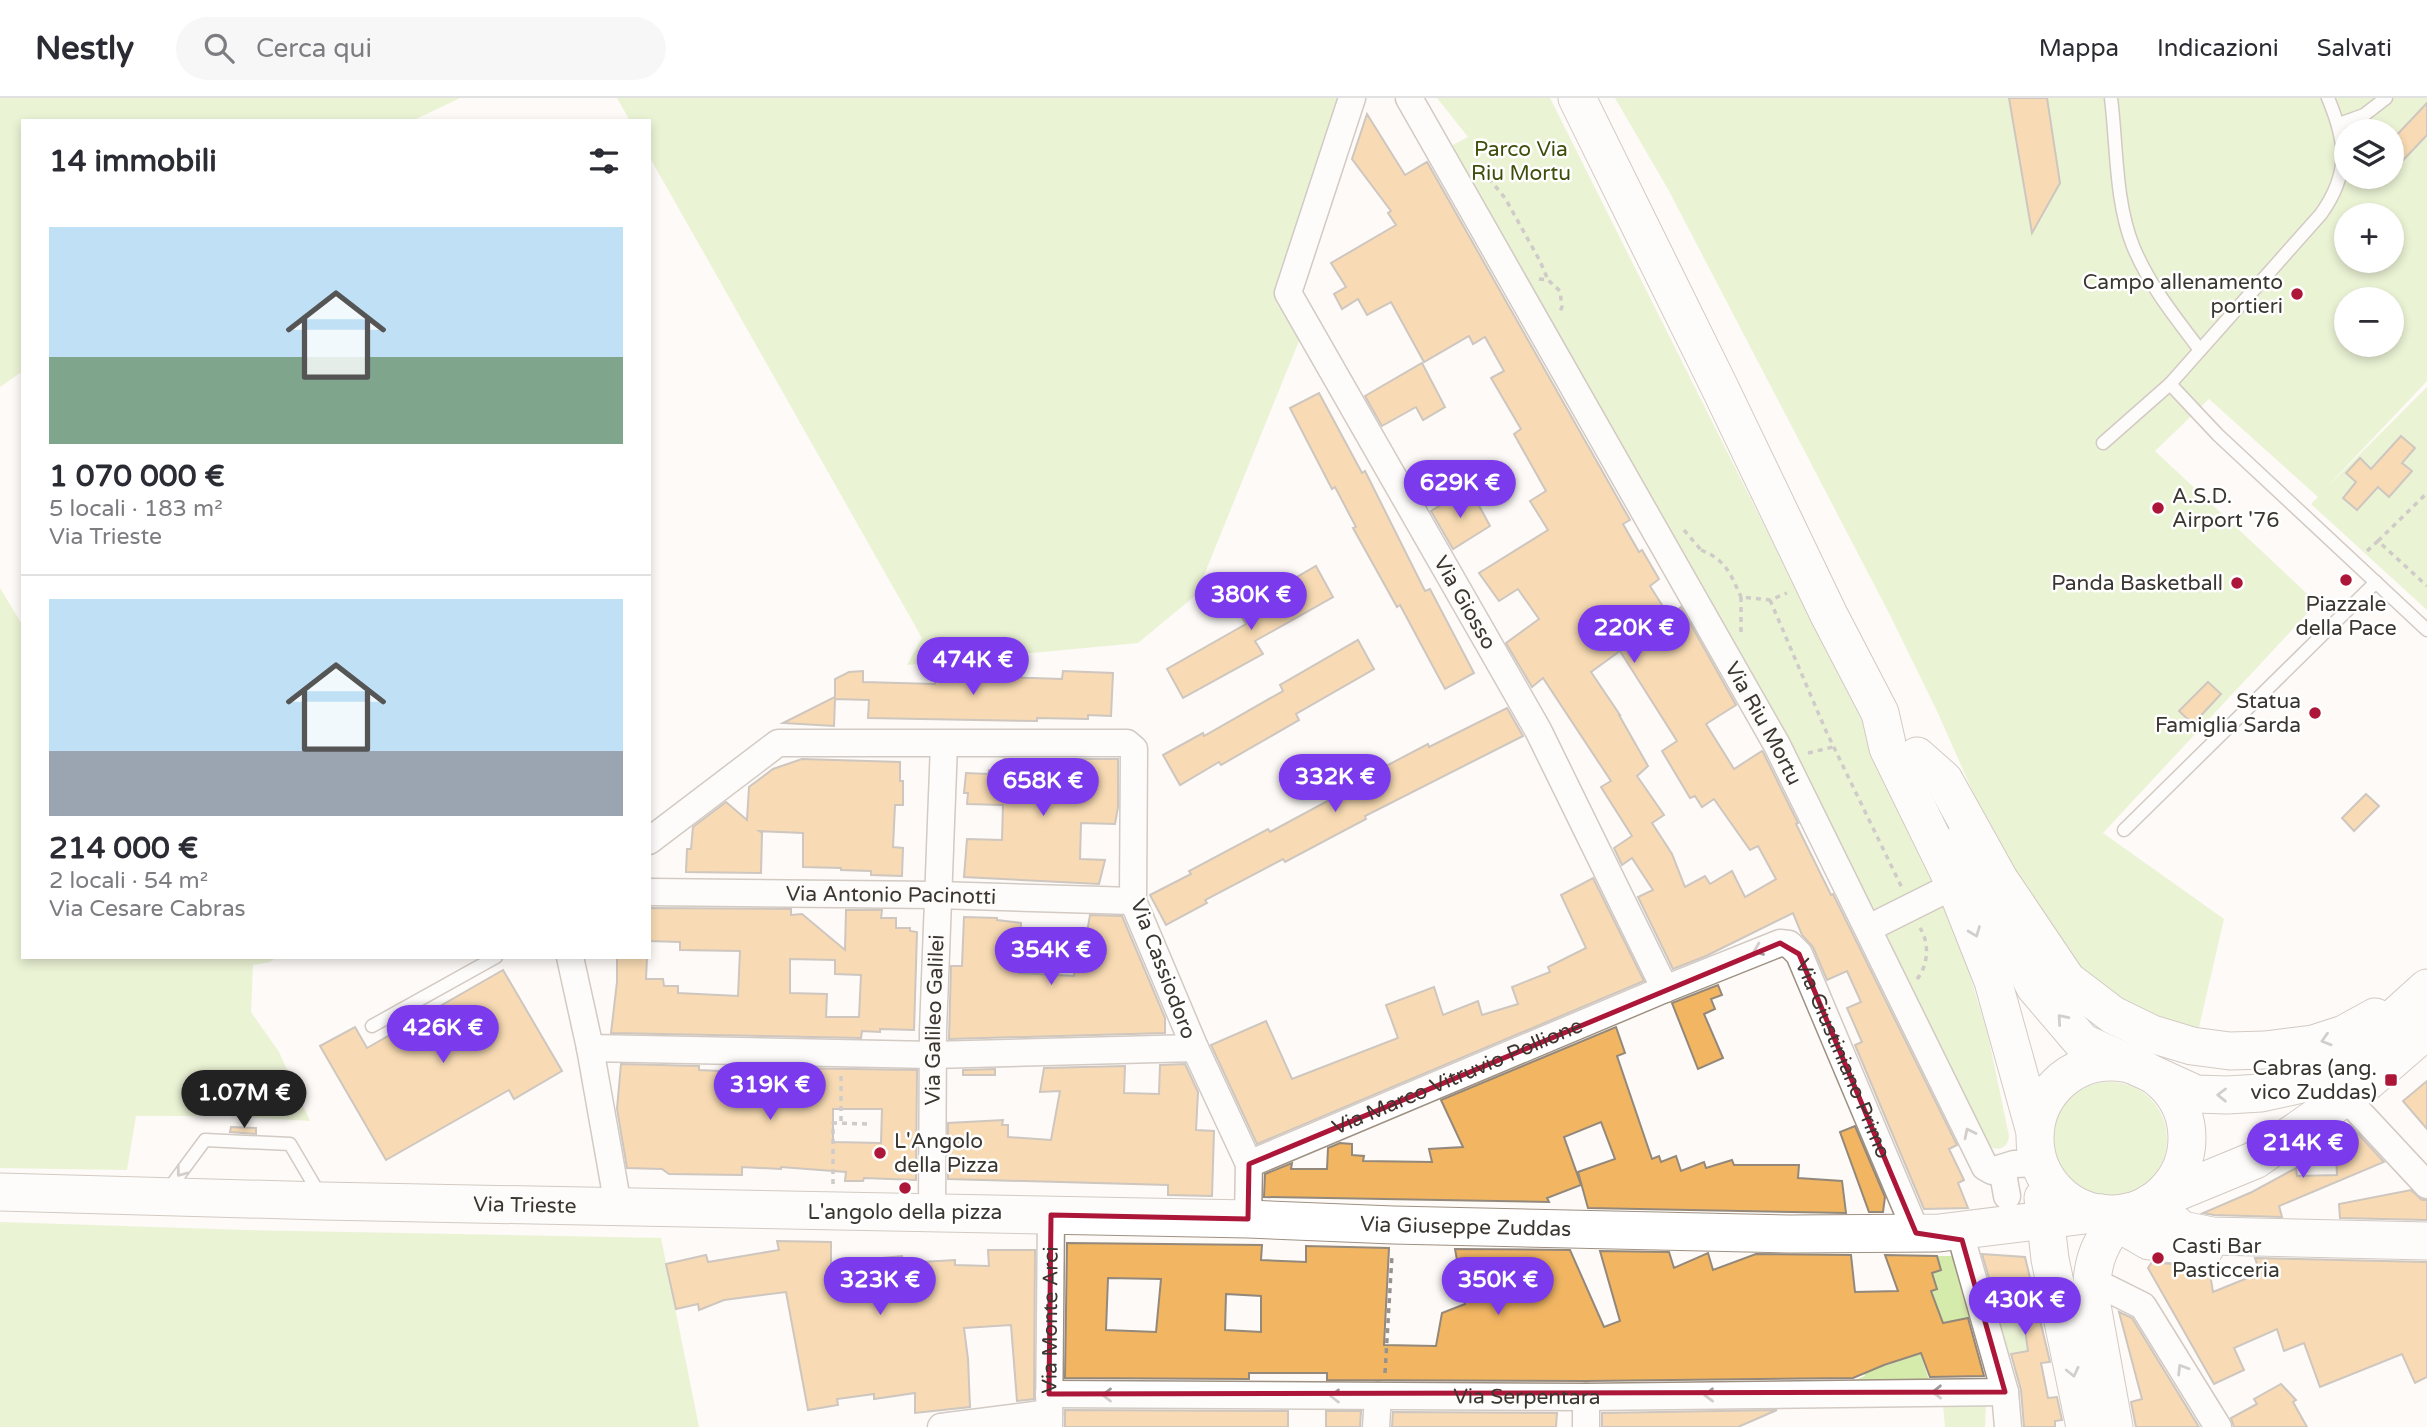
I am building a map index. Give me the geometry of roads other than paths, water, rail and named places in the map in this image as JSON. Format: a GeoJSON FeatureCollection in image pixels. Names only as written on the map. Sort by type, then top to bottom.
{"type":"FeatureCollection","features":[{"type":"Feature","properties":{"kind":"street","name":"Via Giosso"},"geometry":{"type":"LineString","coordinates":[[1352,98],[1288,293],[1538,730],[1665,989]]}},
{"type":"Feature","properties":{"kind":"street","name":"Via Riu Mortu"},"geometry":{"type":"LineString","coordinates":[[1409,98],[1777,745],[1985,1167],[1992,1171],[2001,1168]]}},
{"type":"Feature","properties":{"kind":"street"},"geometry":{"type":"LineString","coordinates":[[1577,98],[1829,615],[1881,713],[1888,748],[1955,885],[1993,981],[2038,1153],[2053,1188],[2066,1199],[2087,1210],[2124,1213],[2213,1236],[2427,1241]]}},
{"type":"Feature","properties":{"kind":"street"},"geometry":{"type":"LineString","coordinates":[[1881,713],[1908,740],[1917,756],[2035,987],[2082,1042],[2196,1094],[2261,1093],[2311,1082],[2422,1007]]}},
{"type":"Feature","properties":{"kind":"street"},"geometry":{"type":"LineString","coordinates":[[651,839],[778,743],[944,744]]}},
{"type":"Feature","properties":{"kind":"street","name":"Via Cassiodoro"},"geometry":{"type":"LineString","coordinates":[[944,744],[1127,744],[1134,749],[1133,901],[1195,1048],[1249,1164],[1248,1219]]}},
{"type":"Feature","properties":{"kind":"street","name":"Via Galileo Galilei"},"geometry":{"type":"LineString","coordinates":[[932,1212],[932,1055],[944,744]]}},
{"type":"Feature","properties":{"kind":"street"},"geometry":{"type":"LineString","coordinates":[[1917,756],[1944,780],[1999,879],[2067,980],[2113,1015],[2152,1034],[2192,1046],[2230,1051],[2313,1044],[2344,1034],[2371,1019],[2422,1007]]}},
{"type":"Feature","properties":{"kind":"street"},"geometry":{"type":"LineString","coordinates":[[1869,928],[1955,885]]}},
{"type":"Feature","properties":{"kind":"street","name":"Via Antonio Pacinotti"},"geometry":{"type":"LineString","coordinates":[[651,892],[937,895],[1133,901]]}},
{"type":"Feature","properties":{"kind":"street","name":"Via Giustiniano Primo"},"geometry":{"type":"LineString","coordinates":[[1665,989],[1769,946],[1780,943],[1794,948],[1924,1232]]}},
{"type":"Feature","properties":{"kind":"street"},"geometry":{"type":"LineString","coordinates":[[570,959],[590,1048],[618,1206]]}},
{"type":"Feature","properties":{"kind":"street","name":"Via Marco Vitruvio Pollione"},"geometry":{"type":"LineString","coordinates":[[1249,1164],[1665,989]]}},
{"type":"Feature","properties":{"kind":"street"},"geometry":{"type":"LineString","coordinates":[[2047,1220],[2124,1213],[2255,1160],[2367,1082],[2422,1007]]}},
{"type":"Feature","properties":{"kind":"street"},"geometry":{"type":"LineString","coordinates":[[590,1048],[932,1055],[1195,1048]]}},
{"type":"Feature","properties":{"kind":"street"},"geometry":{"type":"LineString","coordinates":[[2085,1427],[2050,1259],[2038,1153],[2037,1119],[2048,1094],[2071,1073],[2100,1063],[2126,1063],[2139,1067],[2170,1090],[2184,1116],[2187,1133],[2180,1169],[2169,1186],[2124,1213],[2103,1238],[2091,1280],[2091,1300],[2114,1427]]}},
{"type":"Feature","properties":{"kind":"street"},"geometry":{"type":"LineString","coordinates":[[2345,1097],[2427,1185]]}},
{"type":"Feature","properties":{"kind":"street"},"geometry":{"type":"LineString","coordinates":[[2007,1196],[2001,1168],[2038,1153]]}},
{"type":"Feature","properties":{"kind":"street","name":"Via Giuseppe Zuddas"},"geometry":{"type":"LineString","coordinates":[[1924,1232],[1985,1218],[2012,1215],[2024,1210],[2038,1153]]}},
{"type":"Feature","properties":{"kind":"street","name":"Via Trieste"},"geometry":{"type":"LineString","coordinates":[[0,1192],[1051,1215]]}},
{"type":"Feature","properties":{"kind":"street","name":"Via Giuseppe Zuddas"},"geometry":{"type":"LineString","coordinates":[[1051,1215],[1790,1234],[1924,1232],[2047,1220]]}},
{"type":"Feature","properties":{"kind":"street","name":"Via Monte Arci"},"geometry":{"type":"LineString","coordinates":[[1049,1411],[1051,1215]]}},
{"type":"Feature","properties":{"kind":"street"},"geometry":{"type":"LineString","coordinates":[[1924,1232],[2005,1392],[2008,1427]]}},
{"type":"Feature","properties":{"kind":"street","name":"Via Giuseppe Zuddas"},"geometry":{"type":"LineString","coordinates":[[1924,1232],[2032,1248],[2054,1282]]}},
{"type":"Feature","properties":{"kind":"street"},"geometry":{"type":"LineString","coordinates":[[2091,1280],[2143,1306],[2218,1427]]}},
{"type":"Feature","properties":{"kind":"street","name":"Via Serpentara"},"geometry":{"type":"LineString","coordinates":[[941,1427],[1049,1411],[1378,1396],[1586,1397],[2005,1392]]}},
{"type":"Feature","properties":{"kind":"street"},"geometry":{"type":"LineString","coordinates":[[1376,1427],[1378,1396]]}},
{"type":"Feature","properties":{"kind":"street"},"geometry":{"type":"LineString","coordinates":[[1586,1397],[1586,1427]]}},
{"type":"Feature","properties":{"kind":"lane"},"geometry":{"type":"LineString","coordinates":[[2111,98],[2123,209],[2133,246],[2156,293],[2200,350]]}},
{"type":"Feature","properties":{"kind":"lane"},"geometry":{"type":"LineString","coordinates":[[2328,98],[2337,119]]}},
{"type":"Feature","properties":{"kind":"lane"},"geometry":{"type":"LineString","coordinates":[[2355,119],[2364,116],[2386,98]]}},
{"type":"Feature","properties":{"kind":"lane"},"geometry":{"type":"LineString","coordinates":[[2103,443],[2170,384],[2321,214],[2336,189]]}},
{"type":"Feature","properties":{"kind":"lane"},"geometry":{"type":"LineString","coordinates":[[2170,384],[2218,435],[2427,630]]}},
{"type":"Feature","properties":{"kind":"lane"},"geometry":{"type":"LineString","coordinates":[[2123,830],[2376,582]]}},
{"type":"Feature","properties":{"kind":"lane"},"geometry":{"type":"LineString","coordinates":[[372,1026],[492,959]]}},
{"type":"Feature","properties":{"kind":"lane"},"geometry":{"type":"LineString","coordinates":[[164,1195],[205,1140],[290,1144],[323,1201]]}},
{"type":"Feature","properties":{"kind":"place","name":"Campo allenamento portieri"},"geometry":{"type":"Point","coordinates":[2297,294]}},
{"type":"Feature","properties":{"kind":"place","name":"A.S.D. Airport '76"},"geometry":{"type":"Point","coordinates":[2158,508]}},
{"type":"Feature","properties":{"kind":"place","name":"Piazzale della Pace"},"geometry":{"type":"Point","coordinates":[2346,580]}},
{"type":"Feature","properties":{"kind":"place","name":"Panda Basketball"},"geometry":{"type":"Point","coordinates":[2237,583]}},
{"type":"Feature","properties":{"kind":"place","name":"Statua Famiglia Sarda"},"geometry":{"type":"Point","coordinates":[2315,713]}},
{"type":"Feature","properties":{"kind":"place","name":"Cabras (ang. vico Zuddas)"},"geometry":{"type":"Point","coordinates":[2391,1080]}},
{"type":"Feature","properties":{"kind":"place","name":"L'Angolo della Pizza"},"geometry":{"type":"Point","coordinates":[880,1153]}},
{"type":"Feature","properties":{"kind":"place","name":"L'angolo della pizza"},"geometry":{"type":"Point","coordinates":[905,1188]}},
{"type":"Feature","properties":{"kind":"place","name":"Casti Bar Pasticceria"},"geometry":{"type":"Point","coordinates":[2158,1258]}},
{"type":"Feature","properties":{"kind":"park label","name":"Parco Via Riu Mortu"},"geometry":{"type":"Point","coordinates":[1521,161]}}]}
